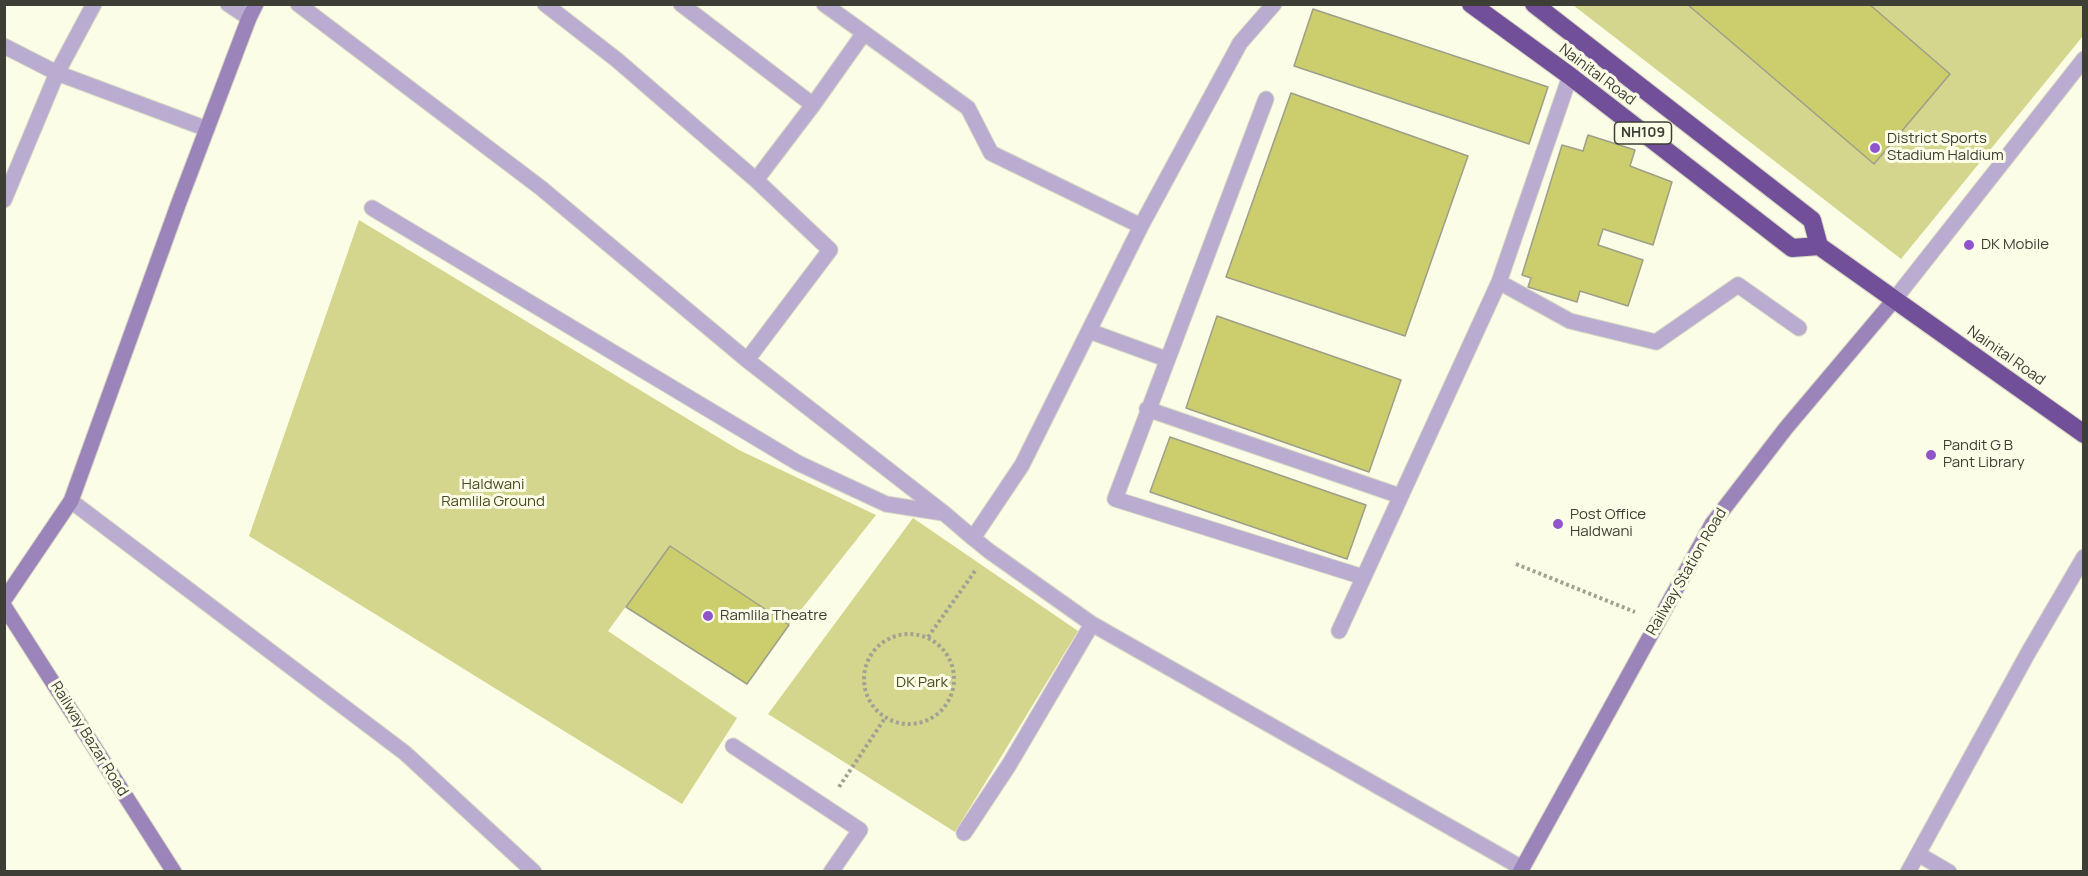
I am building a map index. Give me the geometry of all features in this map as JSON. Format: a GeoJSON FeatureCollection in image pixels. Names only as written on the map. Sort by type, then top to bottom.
{"type":"FeatureCollection","features":[{"type":"Feature","properties":{"kind":"highway","name":"Nainital Road"},"geometry":{"type":"LineString","coordinates":[[1471,4],[1570,76],[1792,248],[1819,246]]}},
{"type":"Feature","properties":{"kind":"highway","name":"Nainital Road"},"geometry":{"type":"LineString","coordinates":[[1534,4],[1812,220],[1819,246],[2084,434]]}},
{"type":"Feature","properties":{"kind":"street"},"geometry":{"type":"LineString","coordinates":[[4,200],[57,73],[94,4]]}},
{"type":"Feature","properties":{"kind":"street"},"geometry":{"type":"LineString","coordinates":[[228,4],[249,18]]}},
{"type":"Feature","properties":{"kind":"street"},"geometry":{"type":"LineString","coordinates":[[4,600],[71,501],[207,129],[256,4]]}},
{"type":"Feature","properties":{"kind":"street"},"geometry":{"type":"LineString","coordinates":[[298,4],[541,188],[747,360],[989,551],[1092,624],[1521,870]]}},
{"type":"Feature","properties":{"kind":"street"},"geometry":{"type":"LineString","coordinates":[[545,4],[617,60],[756,180],[830,250],[747,360]]}},
{"type":"Feature","properties":{"kind":"street"},"geometry":{"type":"LineString","coordinates":[[681,4],[813,105]]}},
{"type":"Feature","properties":{"kind":"street"},"geometry":{"type":"LineString","coordinates":[[824,4],[968,108],[991,153],[1141,226]]}},
{"type":"Feature","properties":{"kind":"street"},"geometry":{"type":"LineString","coordinates":[[973,538],[1022,465],[1141,226],[1240,43],[1274,4]]}},
{"type":"Feature","properties":{"kind":"street"},"geometry":{"type":"LineString","coordinates":[[756,180],[864,33]]}},
{"type":"Feature","properties":{"kind":"street"},"geometry":{"type":"LineString","coordinates":[[4,46],[57,73],[207,129]]}},
{"type":"Feature","properties":{"kind":"street"},"geometry":{"type":"LineString","coordinates":[[1894,300],[2084,59]]}},
{"type":"Feature","properties":{"kind":"street"},"geometry":{"type":"LineString","coordinates":[[1339,631],[1499,282],[1570,76]]}},
{"type":"Feature","properties":{"kind":"street"},"geometry":{"type":"LineString","coordinates":[[1266,99],[1147,409],[1115,499],[1363,577]]}},
{"type":"Feature","properties":{"kind":"street"},"geometry":{"type":"LineString","coordinates":[[372,208],[798,463],[886,504],[945,514]]}},
{"type":"Feature","properties":{"kind":"street"},"geometry":{"type":"LineString","coordinates":[[1499,282],[1570,321],[1656,342],[1738,285],[1799,328]]}},
{"type":"Feature","properties":{"kind":"street","name":"Railway Station Road"},"geometry":{"type":"LineString","coordinates":[[1521,870],[1712,524],[1786,428],[1894,300]]}},
{"type":"Feature","properties":{"kind":"street"},"geometry":{"type":"LineString","coordinates":[[1089,331],[1166,359]]}},
{"type":"Feature","properties":{"kind":"street"},"geometry":{"type":"LineString","coordinates":[[1147,409],[1400,496]]}},
{"type":"Feature","properties":{"kind":"street"},"geometry":{"type":"LineString","coordinates":[[71,501],[405,753],[534,872]]}},
{"type":"Feature","properties":{"kind":"street"},"geometry":{"type":"LineString","coordinates":[[1908,872],[2028,653],[2084,557]]}},
{"type":"Feature","properties":{"kind":"street","name":"Railway Bazar Road"},"geometry":{"type":"LineString","coordinates":[[4,606],[174,872]]}},
{"type":"Feature","properties":{"kind":"street"},"geometry":{"type":"LineString","coordinates":[[964,833],[1009,765],[1092,624]]}},
{"type":"Feature","properties":{"kind":"street"},"geometry":{"type":"LineString","coordinates":[[733,746],[860,830],[831,872]]}},
{"type":"Feature","properties":{"kind":"street"},"geometry":{"type":"LineString","coordinates":[[1918,854],[1949,872]]}},
{"type":"Feature","properties":{"kind":"path"},"geometry":{"type":"LineString","coordinates":[[928,637],[989,551]]}},
{"type":"Feature","properties":{"kind":"path"},"geometry":{"type":"LineString","coordinates":[[1516,564],[1658,621]]}},
{"type":"Feature","properties":{"kind":"path"},"geometry":{"type":"LineString","coordinates":[[913,634],[928,637],[940,645],[949,657],[954,671],[955,687],[940,713],[928,721],[914,725],[899,724],[885,718],[874,708],[866,694],[864,680],[866,664],[873,651],[884,641],[898,635],[913,634]]}},
{"type":"Feature","properties":{"kind":"path"},"geometry":{"type":"LineString","coordinates":[[826,808],[885,718]]}},
{"type":"Feature","properties":{"kind":"green space","name":"District Sports Stadium Haldium"},"geometry":{"type":"Polygon","coordinates":[[[1573,5],[2083,5],[2083,36],[1901,259],[1573,5]]]}},
{"type":"Feature","properties":{"kind":"green space","name":"Haldwani Ramlila Ground"},"geometry":{"type":"Polygon","coordinates":[[[359,220],[739,450],[876,515],[789,625],[670,546],[608,631],[737,718],[682,804],[249,536],[359,220]]]}},
{"type":"Feature","properties":{"kind":"green space","name":"DK Park"},"geometry":{"type":"Polygon","coordinates":[[[913,518],[1078,631],[955,832],[768,714],[913,518]]]}},
{"type":"Feature","properties":{"kind":"building"},"geometry":{"type":"Polygon","coordinates":[[[1687,4],[1869,4],[1950,74],[1874,164],[1687,4]]]}},
{"type":"Feature","properties":{"kind":"building"},"geometry":{"type":"Polygon","coordinates":[[[1313,9],[1548,87],[1529,144],[1294,66],[1313,9]]]}},
{"type":"Feature","properties":{"kind":"building"},"geometry":{"type":"Polygon","coordinates":[[[1291,93],[1468,156],[1405,336],[1226,277],[1291,93]]]}},
{"type":"Feature","properties":{"kind":"building"},"geometry":{"type":"Polygon","coordinates":[[[1588,135],[1635,150],[1630,166],[1672,182],[1653,245],[1603,229],[1598,245],[1643,260],[1628,306],[1580,291],[1577,302],[1528,287],[1531,278],[1522,275],[1562,145],[1583,151],[1588,135]]]}},
{"type":"Feature","properties":{"kind":"building"},"geometry":{"type":"Polygon","coordinates":[[[1217,316],[1401,380],[1369,472],[1186,408],[1217,316]]]}},
{"type":"Feature","properties":{"kind":"building"},"geometry":{"type":"Polygon","coordinates":[[[1170,437],[1366,505],[1347,559],[1150,492],[1170,437]]]}},
{"type":"Feature","properties":{"kind":"building","name":"Ramlila Theatre"},"geometry":{"type":"Polygon","coordinates":[[[670,546],[789,625],[747,684],[626,607],[670,546]]]}},
{"type":"Feature","properties":{"kind":"place","name":"District Sports Stadium Haldium"},"geometry":{"type":"Point","coordinates":[1875,148]}},
{"type":"Feature","properties":{"kind":"place","name":"DK Mobile"},"geometry":{"type":"Point","coordinates":[1969,245]}},
{"type":"Feature","properties":{"kind":"place","name":"Pandit G B Pant Library"},"geometry":{"type":"Point","coordinates":[1931,455]}},
{"type":"Feature","properties":{"kind":"place","name":"Post Office Haldwani"},"geometry":{"type":"Point","coordinates":[1558,524]}},
{"type":"Feature","properties":{"kind":"place","name":"Ramlila Theatre"},"geometry":{"type":"Point","coordinates":[708,616]}}]}
